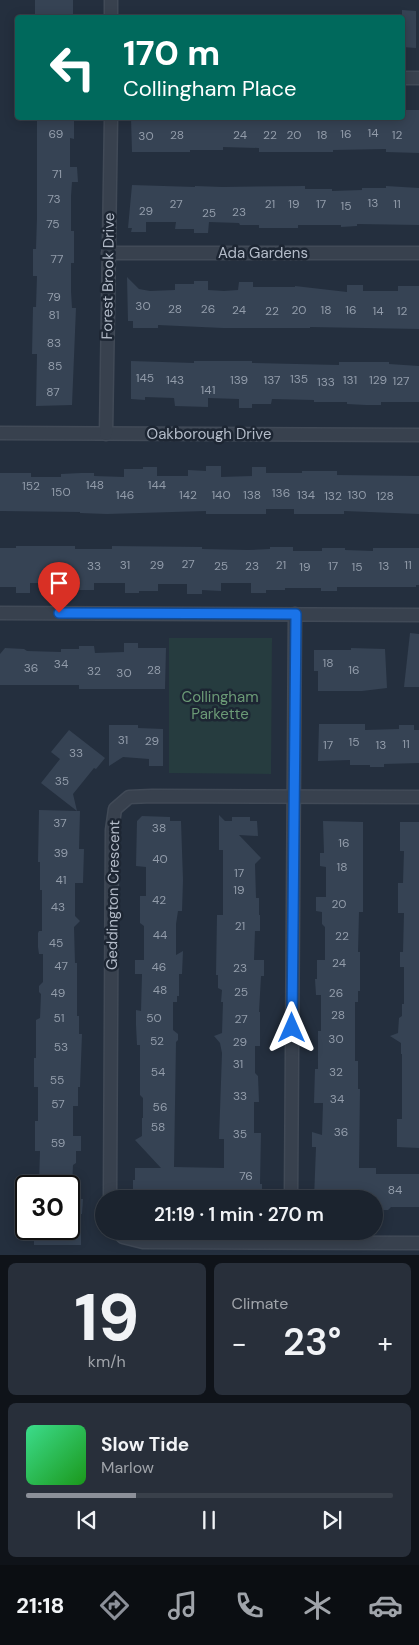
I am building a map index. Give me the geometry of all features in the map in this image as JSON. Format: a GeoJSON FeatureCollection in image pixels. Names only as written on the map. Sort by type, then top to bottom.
{"type":"FeatureCollection","features":[{"type":"Feature","properties":{"kind":"street"},"geometry":{"type":"LineString","coordinates":[[111,0],[111,15]]}},
{"type":"Feature","properties":{"kind":"street"},"geometry":{"type":"LineString","coordinates":[[405,78],[419,78]]}},
{"type":"Feature","properties":{"kind":"street","name":"Forest Brook Drive"},"geometry":{"type":"LineString","coordinates":[[106,434],[111,120]]}},
{"type":"Feature","properties":{"kind":"street","name":"Ada Gardens"},"geometry":{"type":"LineString","coordinates":[[108,253],[419,254]]}},
{"type":"Feature","properties":{"kind":"street","name":"Oakborough Drive"},"geometry":{"type":"LineString","coordinates":[[0,433],[419,435]]}},
{"type":"Feature","properties":{"kind":"street"},"geometry":{"type":"LineString","coordinates":[[0,613],[419,615]]}},
{"type":"Feature","properties":{"kind":"street"},"geometry":{"type":"LineString","coordinates":[[290,1190],[296,614]]}},
{"type":"Feature","properties":{"kind":"street","name":"Geddington Crescent"},"geometry":{"type":"LineString","coordinates":[[110,1190],[112,830],[115,809],[128,797],[419,797]]}},
{"type":"Feature","properties":{"kind":"street"},"geometry":{"type":"LineString","coordinates":[[135,1240],[143,1242],[202,1240]]}},
{"type":"Feature","properties":{"kind":"street"},"geometry":{"type":"LineString","coordinates":[[354,1240],[419,1243]]}},
{"type":"Feature","properties":{"kind":"green space","name":"Collingham Parkette"},"geometry":{"type":"Polygon","coordinates":[[[169,638],[272,638],[271,774],[169,773],[169,638]]]}},
{"type":"Feature","properties":{"kind":"building"},"geometry":{"type":"Polygon","coordinates":[[[35,0],[73,0],[73,15],[35,15],[35,0]]]}},
{"type":"Feature","properties":{"kind":"building"},"geometry":{"type":"Polygon","coordinates":[[[402,10],[416,11],[416,48],[405,47],[405,15],[402,15],[402,10]]]}},
{"type":"Feature","properties":{"kind":"building"},"geometry":{"type":"Polygon","coordinates":[[[405,110],[419,110],[419,153],[386,152],[386,149],[333,150],[333,152],[259,152],[259,148],[223,147],[223,150],[190,150],[190,152],[132,152],[131,120],[405,120],[405,110]]]}},
{"type":"Feature","properties":{"kind":"building"},"geometry":{"type":"Polygon","coordinates":[[[37,120],[74,120],[74,139],[70,138],[70,167],[77,167],[78,182],[72,182],[71,196],[71,231],[74,231],[74,263],[71,263],[71,291],[72,308],[76,308],[72,405],[36,406],[37,354],[32,354],[33,307],[36,307],[37,276],[33,276],[33,249],[36,249],[37,120]]]}},
{"type":"Feature","properties":{"kind":"building"},"geometry":{"type":"Polygon","coordinates":[[[132,185],[195,187],[305,186],[305,189],[332,189],[332,191],[386,188],[386,186],[419,188],[419,225],[357,224],[357,226],[341,227],[341,225],[298,225],[298,228],[259,228],[259,225],[209,222],[208,233],[194,233],[194,229],[175,229],[176,222],[146,222],[146,232],[131,232],[132,228],[128,228],[132,185]]]}},
{"type":"Feature","properties":{"kind":"building"},"geometry":{"type":"Polygon","coordinates":[[[127,277],[139,289],[150,291],[175,290],[175,284],[194,284],[194,281],[208,281],[208,290],[224,291],[238,290],[239,282],[253,282],[253,287],[295,286],[347,292],[347,285],[363,285],[363,291],[398,291],[398,286],[419,286],[419,329],[223,328],[158,325],[158,328],[133,328],[133,321],[128,321],[127,277]]]}},
{"type":"Feature","properties":{"kind":"building"},"geometry":{"type":"Polygon","coordinates":[[[131,361],[194,363],[194,361],[252,361],[252,363],[339,365],[339,362],[389,362],[389,364],[419,366],[419,402],[381,402],[381,405],[366,405],[347,404],[347,402],[272,399],[271,404],[252,404],[252,408],[239,408],[239,399],[208,398],[208,407],[175,406],[174,398],[145,397],[145,400],[131,399],[131,361]]]}},
{"type":"Feature","properties":{"kind":"building"},"geometry":{"type":"Polygon","coordinates":[[[206,466],[221,466],[221,477],[252,476],[252,467],[266,467],[266,473],[337,471],[337,475],[419,476],[419,514],[344,511],[344,514],[294,514],[294,509],[266,509],[266,514],[206,514],[206,511],[107,514],[0,511],[0,473],[31,473],[31,477],[61,477],[61,474],[94,473],[94,476],[124,477],[124,469],[157,467],[157,476],[188,476],[188,470],[206,471],[206,466]]]}},
{"type":"Feature","properties":{"kind":"building"},"geometry":{"type":"Polygon","coordinates":[[[16,546],[75,546],[75,549],[112,549],[112,546],[202,547],[202,549],[248,550],[270,549],[270,547],[293,547],[293,551],[322,551],[322,548],[373,551],[373,548],[419,548],[419,585],[416,585],[416,587],[337,587],[337,591],[321,591],[321,588],[285,588],[285,590],[266,590],[266,593],[251,593],[251,583],[221,583],[221,591],[202,590],[202,594],[187,594],[187,584],[158,584],[158,591],[125,593],[125,583],[94,583],[94,590],[75,590],[75,593],[61,593],[61,583],[30,583],[30,593],[16,593],[16,587],[0,587],[0,548],[16,548],[16,546]]]}},
{"type":"Feature","properties":{"kind":"building"},"geometry":{"type":"Polygon","coordinates":[[[410,633],[419,634],[419,687],[404,687],[410,633]]]}},
{"type":"Feature","properties":{"kind":"building"},"geometry":{"type":"Polygon","coordinates":[[[124,643],[138,643],[138,648],[166,648],[165,689],[79,689],[79,685],[0,685],[0,654],[5,648],[61,652],[61,649],[79,649],[79,646],[94,646],[95,653],[124,652],[124,643]]]}},
{"type":"Feature","properties":{"kind":"building"},"geometry":{"type":"Polygon","coordinates":[[[351,648],[385,649],[387,688],[362,691],[318,691],[318,671],[314,671],[314,650],[351,650],[351,648]]]}},
{"type":"Feature","properties":{"kind":"building"},"geometry":{"type":"Polygon","coordinates":[[[319,724],[365,724],[365,730],[399,729],[399,725],[414,725],[414,730],[419,730],[419,763],[384,764],[384,767],[370,767],[370,765],[350,765],[350,760],[318,761],[319,724]]]}},
{"type":"Feature","properties":{"kind":"building"},"geometry":{"type":"Polygon","coordinates":[[[109,725],[138,725],[138,728],[163,729],[163,766],[149,766],[149,759],[123,757],[109,766],[109,725]]]}},
{"type":"Feature","properties":{"kind":"building"},"geometry":{"type":"Polygon","coordinates":[[[69,730],[105,758],[96,769],[94,768],[73,794],[77,811],[41,783],[60,759],[51,752],[69,730]]]}},
{"type":"Feature","properties":{"kind":"building"},"geometry":{"type":"Polygon","coordinates":[[[39,810],[80,811],[79,849],[84,849],[83,883],[75,883],[75,916],[80,921],[74,927],[75,963],[77,963],[77,1016],[79,1016],[79,1034],[82,1034],[78,1106],[73,1106],[73,1136],[81,1136],[81,1151],[76,1151],[76,1163],[73,1165],[73,1175],[39,1175],[40,1151],[35,1151],[35,1121],[38,1121],[38,1087],[34,1087],[34,1058],[36,1058],[36,1020],[40,1018],[41,994],[39,986],[43,982],[43,954],[39,954],[38,947],[38,933],[42,931],[42,890],[40,890],[40,862],[38,862],[39,810]]]}},
{"type":"Feature","properties":{"kind":"building"},"geometry":{"type":"Polygon","coordinates":[[[219,815],[225,821],[232,821],[232,817],[250,817],[250,821],[257,821],[258,836],[239,835],[261,858],[255,864],[256,898],[259,898],[260,931],[255,931],[254,960],[264,960],[264,976],[261,976],[260,1046],[255,1046],[255,1073],[258,1076],[259,1102],[254,1102],[254,1133],[261,1133],[260,1184],[262,1184],[262,1190],[133,1190],[135,1168],[161,1168],[135,1140],[142,1136],[143,1098],[140,1095],[140,1045],[137,1045],[136,1025],[136,1010],[141,1011],[142,974],[135,974],[135,960],[144,960],[144,926],[140,923],[140,896],[146,896],[146,867],[136,866],[137,821],[142,816],[170,817],[170,821],[181,821],[182,911],[178,911],[176,924],[176,955],[183,951],[182,974],[179,974],[179,996],[177,996],[177,1002],[173,1002],[173,1030],[178,1034],[176,1042],[174,1167],[224,1168],[224,1139],[219,1139],[222,1053],[220,1043],[214,1036],[222,1033],[223,1002],[221,1002],[222,990],[218,988],[218,975],[216,975],[217,915],[223,915],[223,850],[219,850],[219,815]]]}},
{"type":"Feature","properties":{"kind":"building"},"geometry":{"type":"Polygon","coordinates":[[[323,821],[363,822],[363,912],[359,912],[358,952],[360,952],[360,991],[358,991],[358,1002],[355,1002],[355,1061],[358,1061],[358,1089],[360,1089],[359,1168],[376,1168],[376,1174],[419,1174],[419,1207],[391,1207],[388,1210],[383,1210],[383,1190],[314,1190],[316,1147],[312,1147],[312,1132],[322,1135],[323,1103],[314,1103],[315,1069],[318,1069],[318,1031],[321,1031],[321,995],[316,995],[315,979],[317,979],[317,960],[325,960],[325,927],[322,924],[322,912],[316,911],[316,897],[326,897],[326,867],[320,866],[320,853],[324,853],[323,821]]]}},
{"type":"Feature","properties":{"kind":"building"},"geometry":{"type":"Polygon","coordinates":[[[400,822],[419,822],[419,1148],[397,1147],[397,1119],[402,1119],[402,1054],[401,1043],[390,1036],[398,1033],[399,1018],[402,1016],[402,1004],[404,1004],[404,967],[400,967],[400,952],[403,952],[404,913],[398,913],[398,883],[403,883],[404,851],[400,851],[400,822]]]}},
{"type":"Feature","properties":{"kind":"building"},"geometry":{"type":"Polygon","coordinates":[[[80,1199],[83,1199],[82,1214],[80,1214],[80,1199]]]}},
{"type":"Feature","properties":{"kind":"building"},"geometry":{"type":"Polygon","coordinates":[[[81,1229],[81,1245],[34,1245],[34,1240],[80,1240],[81,1229]]]}},
{"type":"Feature","properties":{"kind":"route"},"geometry":{"type":"LineString","coordinates":[[59,613],[296,614],[292,1028]]}}]}
